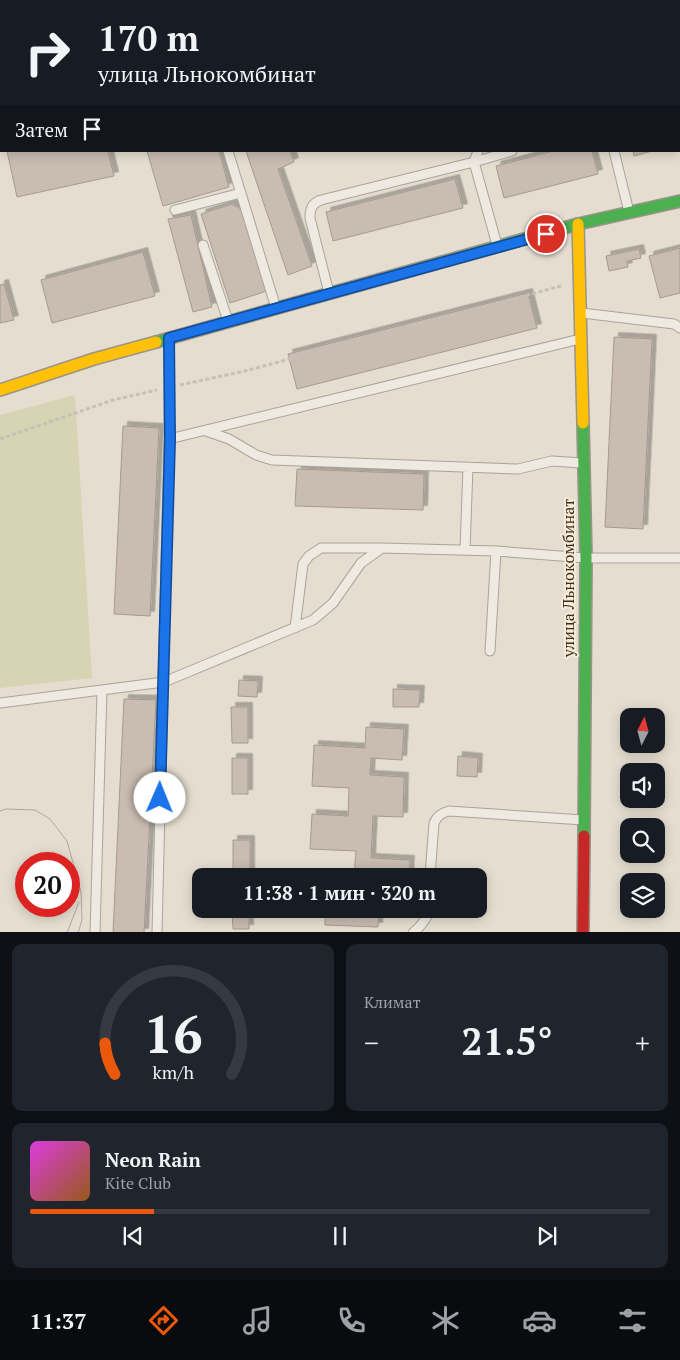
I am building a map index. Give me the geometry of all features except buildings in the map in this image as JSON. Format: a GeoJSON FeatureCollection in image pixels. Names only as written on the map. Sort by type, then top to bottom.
{"type":"FeatureCollection","features":[{"type":"Feature","properties":{"kind":"street"},"geometry":{"type":"LineString","coordinates":[[0,390],[94,359],[578,224],[680,201]]}},
{"type":"Feature","properties":{"kind":"street","name":"улица Льнокомбинат"},"geometry":{"type":"LineString","coordinates":[[578,224],[586,558],[583,932]]}},
{"type":"Feature","properties":{"kind":"lane"},"geometry":{"type":"LineString","coordinates":[[228,152],[276,308]]}},
{"type":"Feature","properties":{"kind":"lane"},"geometry":{"type":"LineString","coordinates":[[478,152],[474,162],[498,247]]}},
{"type":"Feature","properties":{"kind":"lane"},"geometry":{"type":"LineString","coordinates":[[329,294],[310,218],[310,210],[313,204],[321,200],[509,152]]}},
{"type":"Feature","properties":{"kind":"lane"},"geometry":{"type":"LineString","coordinates":[[614,152],[629,213]]}},
{"type":"Feature","properties":{"kind":"lane"},"geometry":{"type":"LineString","coordinates":[[175,210],[241,192]]}},
{"type":"Feature","properties":{"kind":"lane"},"geometry":{"type":"LineString","coordinates":[[203,246],[228,322]]}},
{"type":"Feature","properties":{"kind":"lane"},"geometry":{"type":"LineString","coordinates":[[580,313],[678,325]]}},
{"type":"Feature","properties":{"kind":"lane"},"geometry":{"type":"LineString","coordinates":[[157,932],[170,439],[169,338]]}},
{"type":"Feature","properties":{"kind":"lane"},"geometry":{"type":"LineString","coordinates":[[170,439],[580,339]]}},
{"type":"Feature","properties":{"kind":"lane"},"geometry":{"type":"LineString","coordinates":[[205,430],[230,439],[256,455],[272,460],[518,469],[552,461],[584,463]]}},
{"type":"Feature","properties":{"kind":"lane"},"geometry":{"type":"LineString","coordinates":[[465,550],[468,467]]}},
{"type":"Feature","properties":{"kind":"lane"},"geometry":{"type":"LineString","coordinates":[[295,628],[303,564],[309,556],[321,548],[496,551],[586,558],[680,558]]}},
{"type":"Feature","properties":{"kind":"lane"},"geometry":{"type":"LineString","coordinates":[[0,704],[164,682],[313,620],[333,603],[361,563],[382,548]]}},
{"type":"Feature","properties":{"kind":"lane"},"geometry":{"type":"LineString","coordinates":[[490,651],[496,551]]}},
{"type":"Feature","properties":{"kind":"lane"},"geometry":{"type":"LineString","coordinates":[[95,932],[102,690]]}},
{"type":"Feature","properties":{"kind":"lane"},"geometry":{"type":"LineString","coordinates":[[431,868],[434,823],[436,818],[442,813],[449,811],[584,820]]}},
{"type":"Feature","properties":{"kind":"lane"},"geometry":{"type":"LineString","coordinates":[[413,932],[422,925],[426,918]]}},
{"type":"Feature","properties":{"kind":"path"},"geometry":{"type":"LineString","coordinates":[[0,438],[113,400],[245,371],[579,281]]}},
{"type":"Feature","properties":{"kind":"shaded area"},"geometry":{"type":"Polygon","coordinates":[[[75,395],[92,678],[0,688],[0,415],[75,395]]]}},
{"type":"Feature","properties":{"kind":"tram line"},"geometry":{"type":"LineString","coordinates":[[0,811],[6,809],[35,810],[50,819],[67,841],[81,892],[82,920],[78,932]]}},
{"type":"Feature","properties":{"kind":"tram line"},"geometry":{"type":"LineString","coordinates":[[67,932],[73,917]]}},
{"type":"Feature","properties":{"kind":"traffic: fast"},"geometry":{"type":"LineString","coordinates":[[156,342],[578,224],[680,201]]}},
{"type":"Feature","properties":{"kind":"traffic: fast"},"geometry":{"type":"LineString","coordinates":[[583,423],[586,558],[584,836]]}},
{"type":"Feature","properties":{"kind":"traffic: slow"},"geometry":{"type":"LineString","coordinates":[[578,224],[583,423]]}},
{"type":"Feature","properties":{"kind":"traffic: slow"},"geometry":{"type":"LineString","coordinates":[[0,390],[94,359],[156,342]]}},
{"type":"Feature","properties":{"kind":"traffic: jam"},"geometry":{"type":"LineString","coordinates":[[583,932],[584,836]]}},
{"type":"Feature","properties":{"kind":"route"},"geometry":{"type":"LineString","coordinates":[[160,798],[170,439],[169,338],[546,234]]}}]}
